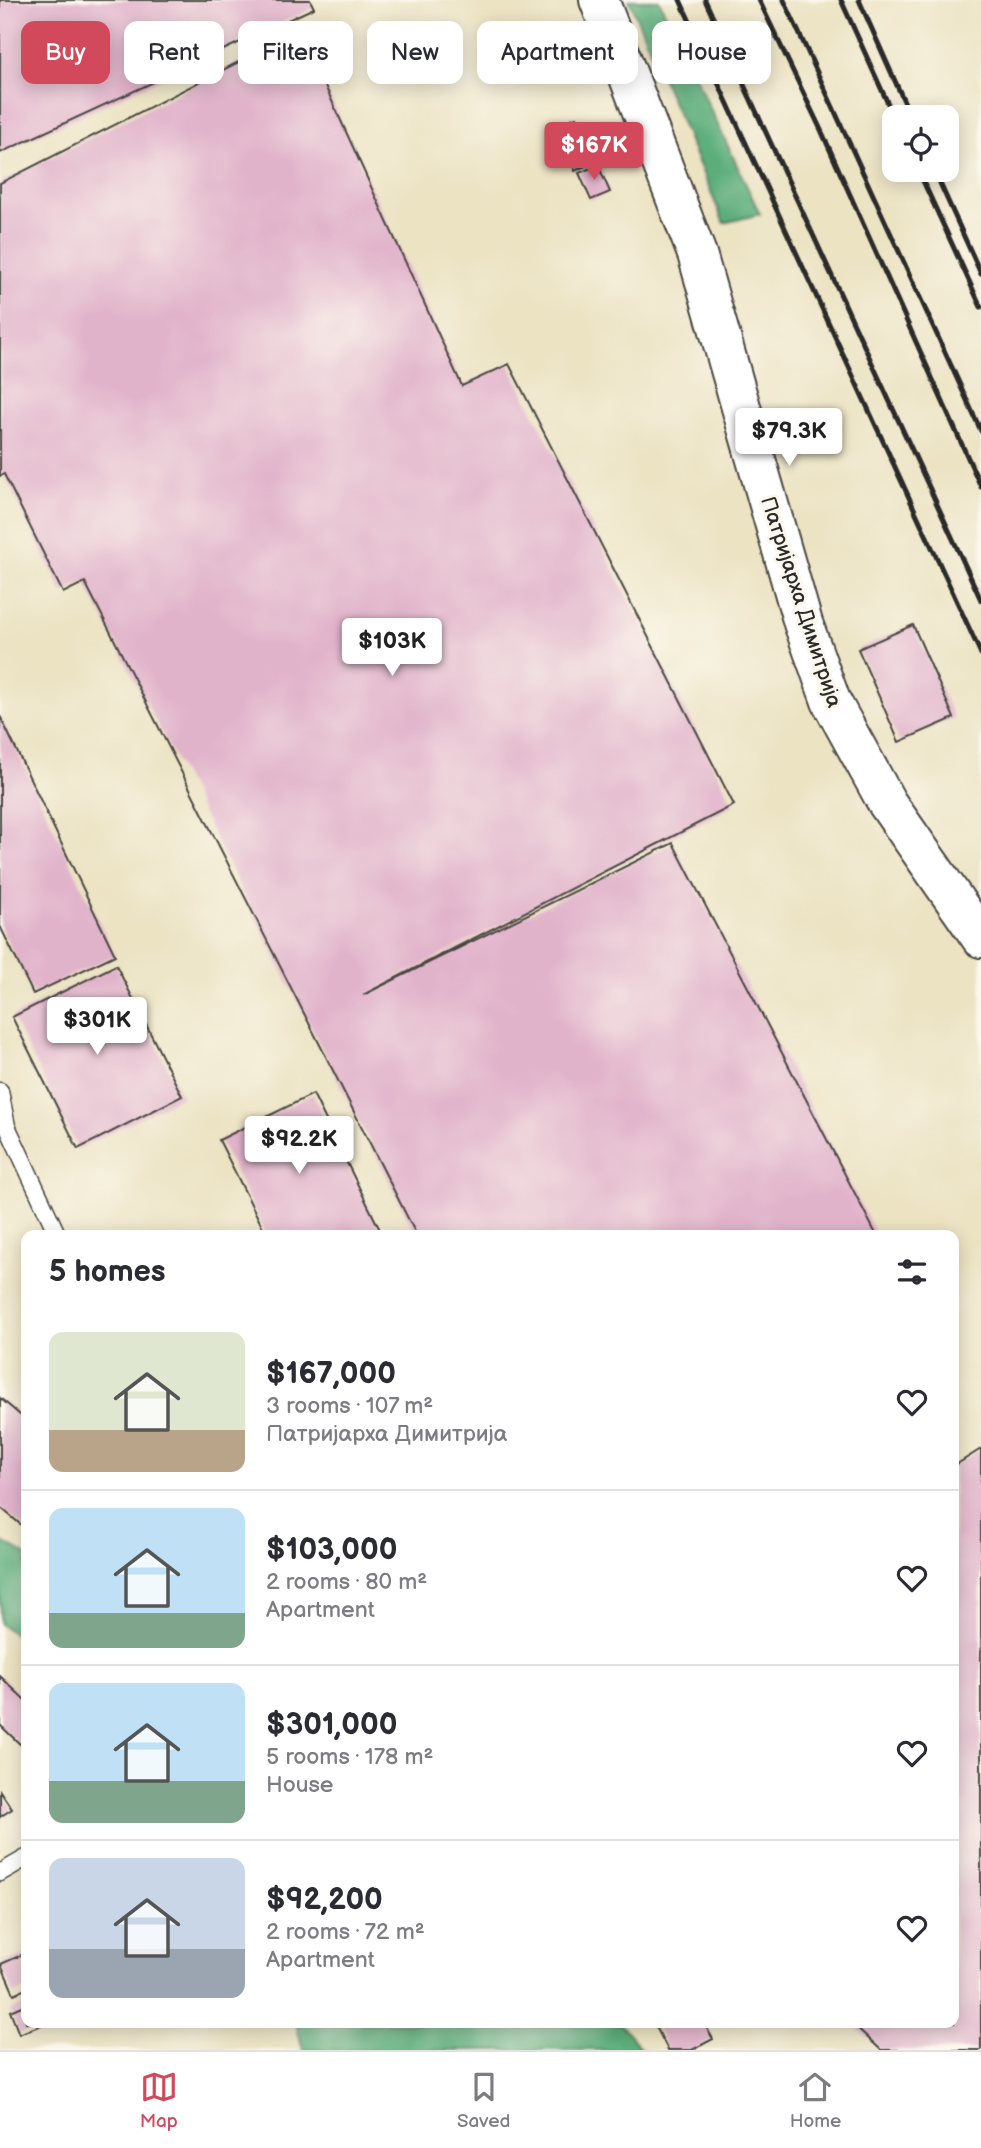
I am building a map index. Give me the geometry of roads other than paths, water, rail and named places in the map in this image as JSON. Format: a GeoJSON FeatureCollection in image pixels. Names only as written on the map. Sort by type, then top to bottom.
{"type":"FeatureCollection","features":[{"type":"Feature","properties":{"kind":"main road","name":"Патријарха Димитрија"},"geometry":{"type":"LineString","coordinates":[[599,0],[697,254],[803,623],[831,701],[887,803],[981,938]]}},
{"type":"Feature","properties":{"kind":"lane"},"geometry":{"type":"LineString","coordinates":[[0,1091],[7,1126],[55,1230]]}},
{"type":"Feature","properties":{"kind":"lane"},"geometry":{"type":"LineString","coordinates":[[0,1873],[21,1861]]}},
{"type":"Feature","properties":{"kind":"railway"},"geometry":{"type":"LineString","coordinates":[[680,0],[981,654]]}},
{"type":"Feature","properties":{"kind":"railway"},"geometry":{"type":"LineString","coordinates":[[705,0],[981,600]]}},
{"type":"Feature","properties":{"kind":"railway"},"geometry":{"type":"LineString","coordinates":[[759,0],[821,130],[981,487]]}},
{"type":"Feature","properties":{"kind":"railway"},"geometry":{"type":"LineString","coordinates":[[784,0],[981,431]]}},
{"type":"Feature","properties":{"kind":"railway"},"geometry":{"type":"LineString","coordinates":[[841,0],[889,105]]}},
{"type":"Feature","properties":{"kind":"railway"},"geometry":{"type":"LineString","coordinates":[[859,0],[906,105]]}},
{"type":"Feature","properties":{"kind":"railway"},"geometry":{"type":"LineString","coordinates":[[924,182],[981,307]]}},
{"type":"Feature","properties":{"kind":"railway"},"geometry":{"type":"LineString","coordinates":[[939,182],[981,274]]}}]}
